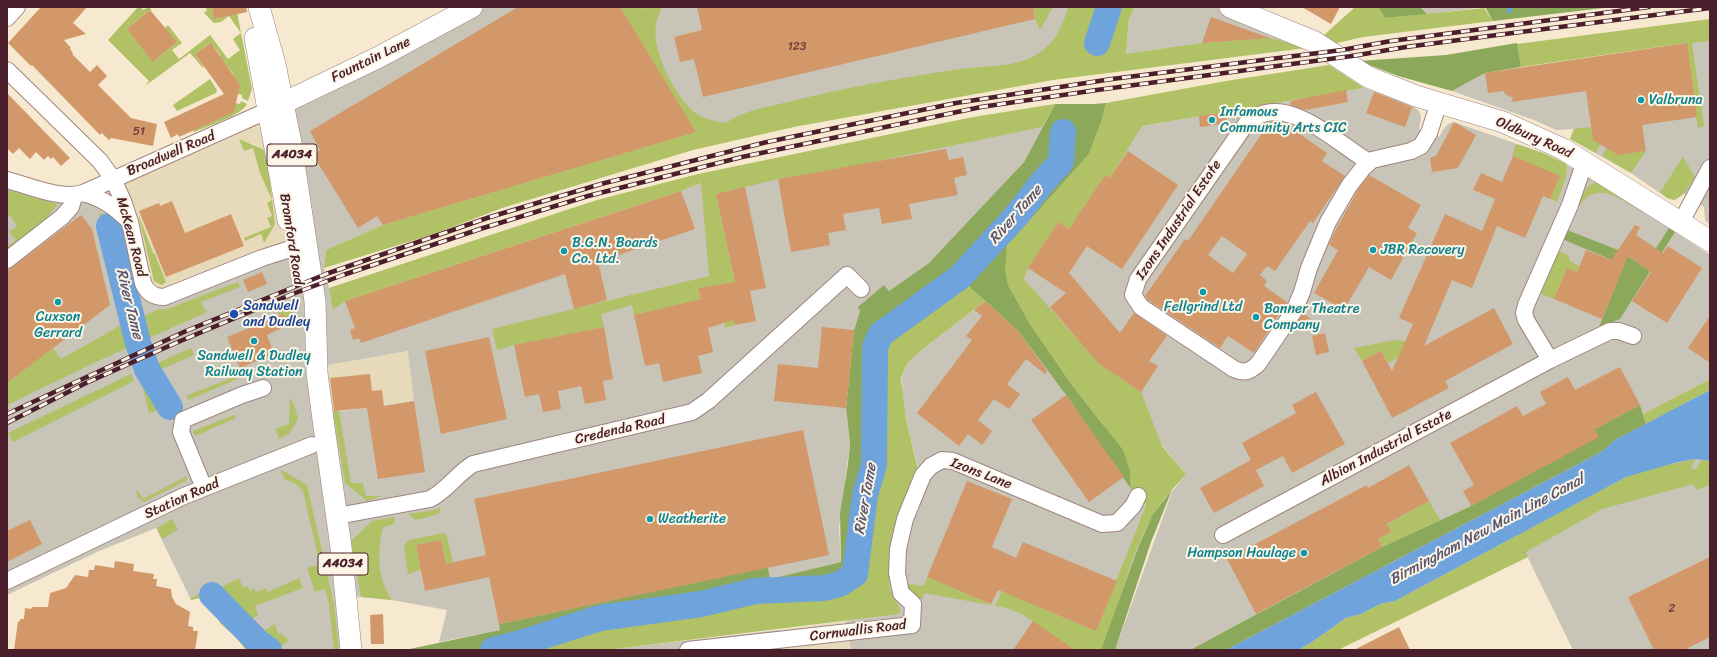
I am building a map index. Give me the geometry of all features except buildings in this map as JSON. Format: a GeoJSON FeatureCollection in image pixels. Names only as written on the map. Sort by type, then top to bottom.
{"type":"FeatureCollection","features":[{"type":"Feature","properties":{"kind":"main road","name":"Bromford Road"},"geometry":{"type":"LineString","coordinates":[[249,7],[276,106],[300,206],[315,301],[318,377],[312,385],[320,449]]}},
{"type":"Feature","properties":{"kind":"main road","name":"Bromford Road"},"geometry":{"type":"LineString","coordinates":[[259,7],[275,64],[276,106],[293,248],[301,300],[305,374],[320,449],[332,522],[335,543],[331,550],[347,613]]}},
{"type":"Feature","properties":{"kind":"main road","name":"Fountain Lane"},"geometry":{"type":"LineString","coordinates":[[276,106],[373,60],[472,7]]}},
{"type":"Feature","properties":{"kind":"main road","name":"Oldbury Road"},"geometry":{"type":"LineString","coordinates":[[1230,7],[1300,34],[1374,80],[1416,96],[1503,122],[1537,137],[1585,161],[1710,241]]}},
{"type":"Feature","properties":{"kind":"main road"},"geometry":{"type":"LineString","coordinates":[[293,248],[299,241],[295,215],[300,206]]}},
{"type":"Feature","properties":{"kind":"main road","name":"Bromford Road"},"geometry":{"type":"LineString","coordinates":[[330,512],[341,547],[351,650]]}},
{"type":"Feature","properties":{"kind":"street"},"geometry":{"type":"LineString","coordinates":[[7,18],[17,7]]}},
{"type":"Feature","properties":{"kind":"street","name":"McKean Road"},"geometry":{"type":"LineString","coordinates":[[7,70],[100,161],[113,179],[123,201],[130,222],[146,290],[158,297],[164,297],[262,258],[293,248]]}},
{"type":"Feature","properties":{"kind":"street"},"geometry":{"type":"LineString","coordinates":[[1369,162],[1411,151],[1421,146],[1429,133],[1439,102]]}},
{"type":"Feature","properties":{"kind":"street","name":"Broadwell Road"},"geometry":{"type":"LineString","coordinates":[[78,195],[224,131],[276,106]]}},
{"type":"Feature","properties":{"kind":"street","name":"Izons Industrial Estate"},"geometry":{"type":"LineString","coordinates":[[1275,111],[1296,116],[1369,162],[1349,186],[1328,222],[1294,311],[1258,364],[1250,371],[1242,372],[1234,369],[1136,302],[1133,295],[1138,280],[1246,124],[1253,117],[1263,113],[1275,111]]}},
{"type":"Feature","properties":{"kind":"street"},"geometry":{"type":"LineString","coordinates":[[1550,360],[1526,320],[1524,312],[1570,205],[1585,161]]}},
{"type":"Feature","properties":{"kind":"street"},"geometry":{"type":"LineString","coordinates":[[1681,222],[1710,168]]}},
{"type":"Feature","properties":{"kind":"street"},"geometry":{"type":"LineString","coordinates":[[7,180],[57,193],[97,197],[115,207],[130,222]]}},
{"type":"Feature","properties":{"kind":"street"},"geometry":{"type":"LineString","coordinates":[[7,260],[62,217],[71,207],[78,195]]}},
{"type":"Feature","properties":{"kind":"street","name":"Credenda Road"},"geometry":{"type":"LineString","coordinates":[[330,512],[430,499],[448,487],[464,470],[473,464],[692,412],[708,401],[847,275],[861,289]]}},
{"type":"Feature","properties":{"kind":"street","name":"Albion Industrial Estate"},"geometry":{"type":"LineString","coordinates":[[1223,536],[1550,360],[1610,331],[1619,331],[1633,336]]}},
{"type":"Feature","properties":{"kind":"street"},"geometry":{"type":"LineString","coordinates":[[204,488],[180,432],[183,420],[242,395],[263,388]]}},
{"type":"Feature","properties":{"kind":"street","name":"Station Road"},"geometry":{"type":"LineString","coordinates":[[7,581],[184,496],[320,449]]}},
{"type":"Feature","properties":{"kind":"street","name":"Izons Lane"},"geometry":{"type":"LineString","coordinates":[[912,604],[901,593],[897,573],[898,549],[905,519],[923,475],[931,466],[942,460],[953,461],[1102,524],[1117,523],[1133,506],[1138,496]]}},
{"type":"Feature","properties":{"kind":"street","name":"Cornwallis Road"},"geometry":{"type":"LineString","coordinates":[[688,650],[912,624],[912,604]]}},
{"type":"Feature","properties":{"kind":"shaded area"},"geometry":{"type":"Polygon","coordinates":[[[472,7],[643,7],[645,9],[648,7],[1078,7],[1073,58],[696,132],[383,225],[326,250],[324,268],[329,288],[345,301],[681,191],[701,183],[1046,120],[1024,162],[929,263],[889,291],[884,285],[860,311],[854,330],[846,408],[850,443],[839,527],[841,562],[770,579],[768,568],[499,624],[501,630],[439,642],[447,610],[392,600],[361,597],[344,599],[351,650],[281,650],[247,622],[235,588],[191,600],[156,528],[99,551],[7,595],[7,180],[57,193],[101,185],[130,222],[151,294],[299,241],[276,106],[472,7]],[[408,351],[311,368],[316,414],[414,401],[408,351]]]}},
{"type":"Feature","properties":{"kind":"shaded area"},"geometry":{"type":"Polygon","coordinates":[[[1135,7],[1234,7],[1321,46],[1126,54],[1129,19],[1135,7]]]}},
{"type":"Feature","properties":{"kind":"shaded area"},"geometry":{"type":"Polygon","coordinates":[[[1420,7],[1485,7],[1427,14],[1420,7]]]}},
{"type":"Feature","properties":{"kind":"shaded area"},"geometry":{"type":"Polygon","coordinates":[[[1710,41],[1710,225],[1705,220],[1704,207],[1684,194],[1674,200],[1667,198],[1631,173],[1570,139],[1574,129],[1556,130],[1534,120],[1452,91],[1485,73],[1687,43],[1710,41]]]}},
{"type":"Feature","properties":{"kind":"shaded area"},"geometry":{"type":"Polygon","coordinates":[[[1364,88],[1413,106],[1419,111],[1421,117],[1419,129],[1439,137],[1445,127],[1454,122],[1543,153],[1599,182],[1710,255],[1710,379],[1643,414],[1640,406],[1595,429],[1599,437],[1471,506],[1382,547],[1190,650],[1115,650],[1172,492],[1186,474],[1024,279],[1037,236],[1142,126],[1364,88]]]}},
{"type":"Feature","properties":{"kind":"shaded area"},"geometry":{"type":"Polygon","coordinates":[[[269,110],[299,241],[158,297],[101,185],[269,110]]]}},
{"type":"Feature","properties":{"kind":"shaded area"},"geometry":{"type":"Polygon","coordinates":[[[985,301],[1018,331],[1066,395],[1131,489],[1153,514],[1139,545],[1104,645],[1101,650],[851,650],[846,621],[901,610],[890,589],[889,551],[893,531],[918,467],[906,419],[902,377],[907,364],[919,352],[985,301]]]}},
{"type":"Feature","properties":{"kind":"shaded area"},"geometry":{"type":"Polygon","coordinates":[[[409,351],[414,401],[316,414],[311,368],[409,351]]]}},
{"type":"Feature","properties":{"kind":"shaded area"},"geometry":{"type":"Polygon","coordinates":[[[1669,433],[1710,449],[1710,650],[1573,650],[1509,519],[1669,433]]]}},
{"type":"Feature","properties":{"kind":"shaded area"},"geometry":{"type":"Polygon","coordinates":[[[846,621],[851,650],[785,650],[779,630],[846,621]]]}},
{"type":"Feature","properties":{"kind":"shaded area"},"geometry":{"type":"Polygon","coordinates":[[[779,630],[785,650],[607,650],[623,648],[779,630]]]}},
{"type":"Feature","properties":{"kind":"green space"},"geometry":{"type":"Polygon","coordinates":[[[138,7],[141,7],[143,10],[149,7],[152,11],[150,10],[127,29],[154,61],[176,43],[165,28],[168,25],[182,43],[172,50],[179,59],[210,35],[228,59],[240,50],[233,39],[241,33],[229,16],[221,22],[214,23],[204,13],[207,10],[205,7],[212,7],[215,19],[235,14],[236,7],[252,89],[248,101],[242,98],[242,95],[238,94],[233,74],[224,62],[222,63],[220,55],[211,43],[195,54],[204,67],[203,68],[190,53],[145,86],[149,81],[108,40],[138,7]]]}},
{"type":"Feature","properties":{"kind":"green space"},"geometry":{"type":"Polygon","coordinates":[[[620,7],[643,7],[645,9],[648,7],[662,7],[656,22],[655,34],[660,58],[671,82],[685,103],[700,116],[726,123],[742,114],[758,109],[834,91],[918,75],[1006,65],[1023,61],[1038,54],[1050,44],[1063,23],[1068,7],[1135,7],[1129,19],[1126,54],[1202,43],[1270,38],[1306,48],[1053,80],[794,127],[693,150],[502,208],[434,234],[324,268],[326,250],[383,225],[695,132],[620,7]]]}},
{"type":"Feature","properties":{"kind":"green space"},"geometry":{"type":"Polygon","coordinates":[[[1033,7],[1053,7],[1040,30],[1035,19],[1033,7]]]}},
{"type":"Feature","properties":{"kind":"green space"},"geometry":{"type":"Polygon","coordinates":[[[1355,7],[1378,7],[1385,18],[1484,8],[1493,21],[1363,37],[1333,44],[1323,36],[1355,7]]]}},
{"type":"Feature","properties":{"kind":"green space"},"geometry":{"type":"Polygon","coordinates":[[[1378,7],[1420,7],[1427,14],[1385,18],[1378,7]]]}},
{"type":"Feature","properties":{"kind":"green space"},"geometry":{"type":"Polygon","coordinates":[[[1485,7],[1612,7],[1493,21],[1485,7]]]}},
{"type":"Feature","properties":{"kind":"green space"},"geometry":{"type":"Polygon","coordinates":[[[1710,19],[1710,41],[1692,43],[1704,126],[1698,128],[1686,43],[1521,67],[1517,44],[1710,19]]]}},
{"type":"Feature","properties":{"kind":"green space"},"geometry":{"type":"Polygon","coordinates":[[[1517,43],[1521,67],[1485,73],[1452,91],[1398,76],[1359,61],[1446,55],[1517,43]]]}},
{"type":"Feature","properties":{"kind":"green space"},"geometry":{"type":"Polygon","coordinates":[[[1329,65],[1364,88],[1142,126],[1110,178],[1105,175],[1069,229],[1058,222],[1028,268],[1024,279],[1092,356],[1120,333],[1100,364],[1141,392],[1162,446],[1186,474],[1160,504],[1137,547],[1101,650],[1075,650],[1022,614],[1007,608],[995,606],[1002,591],[1096,631],[1146,506],[1131,489],[1130,471],[1102,423],[1072,385],[1030,324],[1008,285],[1004,271],[1007,246],[1089,154],[1102,120],[1106,103],[1226,81],[1329,65]]]}},
{"type":"Feature","properties":{"kind":"green space"},"geometry":{"type":"Polygon","coordinates":[[[210,79],[217,90],[216,93],[177,111],[173,105],[210,79]]]}},
{"type":"Feature","properties":{"kind":"green space"},"geometry":{"type":"Polygon","coordinates":[[[241,101],[247,104],[238,112],[194,132],[193,130],[236,103],[240,104],[241,101]]]}},
{"type":"Feature","properties":{"kind":"green space"},"geometry":{"type":"Polygon","coordinates":[[[1106,103],[1102,120],[1089,154],[1007,246],[1005,271],[1008,285],[1030,324],[1072,385],[1123,450],[1130,471],[1131,489],[1066,395],[1018,331],[960,278],[881,334],[875,347],[874,465],[865,495],[855,574],[840,584],[824,588],[755,591],[701,604],[600,618],[524,642],[493,650],[405,650],[500,630],[499,624],[768,567],[770,579],[841,562],[840,513],[850,443],[846,408],[854,330],[860,311],[858,307],[884,285],[889,291],[929,263],[1024,162],[1055,104],[1106,103]]]}},
{"type":"Feature","properties":{"kind":"green space"},"geometry":{"type":"Polygon","coordinates":[[[1055,104],[1042,127],[854,166],[778,179],[716,194],[736,288],[727,291],[735,325],[725,328],[723,284],[698,288],[701,299],[634,315],[632,305],[601,314],[604,327],[514,345],[497,350],[492,329],[709,276],[701,183],[681,191],[345,301],[333,310],[329,288],[597,200],[698,174],[973,117],[1055,104]]]}},
{"type":"Feature","properties":{"kind":"green space"},"geometry":{"type":"Polygon","coordinates":[[[1591,127],[1593,140],[1600,144],[1596,153],[1570,139],[1574,129],[1591,127]]]}},
{"type":"Feature","properties":{"kind":"green space"},"geometry":{"type":"Polygon","coordinates":[[[239,139],[264,150],[269,174],[275,224],[264,243],[261,234],[245,241],[244,238],[271,227],[267,218],[272,216],[267,203],[272,200],[260,173],[253,148],[244,151],[239,139]]]}},
{"type":"Feature","properties":{"kind":"green space"},"geometry":{"type":"Polygon","coordinates":[[[1516,144],[1543,153],[1565,163],[1567,166],[1566,177],[1557,202],[1550,199],[1560,176],[1512,158],[1516,144]]]}},
{"type":"Feature","properties":{"kind":"green space"},"geometry":{"type":"Polygon","coordinates":[[[1607,148],[1646,151],[1631,173],[1602,156],[1607,148]]]}},
{"type":"Feature","properties":{"kind":"green space"},"geometry":{"type":"Polygon","coordinates":[[[1683,157],[1695,177],[1681,196],[1674,200],[1667,198],[1660,192],[1683,157]]]}},
{"type":"Feature","properties":{"kind":"green space"},"geometry":{"type":"Polygon","coordinates":[[[1599,182],[1644,213],[1619,198],[1610,194],[1602,193],[1594,194],[1586,198],[1579,206],[1588,187],[1591,184],[1599,182]]]}},
{"type":"Feature","properties":{"kind":"green space"},"geometry":{"type":"Polygon","coordinates":[[[7,190],[58,204],[39,227],[7,250],[7,247],[16,240],[9,232],[17,226],[10,216],[7,215],[7,190]]]}},
{"type":"Feature","properties":{"kind":"green space"},"geometry":{"type":"Polygon","coordinates":[[[99,213],[111,217],[116,224],[138,307],[123,311],[99,213]]]}},
{"type":"Feature","properties":{"kind":"green space"},"geometry":{"type":"Polygon","coordinates":[[[138,213],[166,282],[162,285],[154,281],[138,213]]]}},
{"type":"Feature","properties":{"kind":"green space"},"geometry":{"type":"Polygon","coordinates":[[[1669,228],[1675,232],[1620,319],[1599,327],[1624,265],[1562,239],[1567,230],[1618,250],[1644,267],[1669,228]]]}},
{"type":"Feature","properties":{"kind":"green space"},"geometry":{"type":"Polygon","coordinates":[[[1559,251],[1568,255],[1570,261],[1579,266],[1577,272],[1567,269],[1554,299],[1541,294],[1559,251]]]}},
{"type":"Feature","properties":{"kind":"green space"},"geometry":{"type":"Polygon","coordinates":[[[960,277],[985,301],[919,352],[907,364],[901,378],[906,419],[918,469],[893,531],[889,551],[890,589],[901,610],[899,614],[607,650],[493,650],[524,642],[600,618],[701,604],[755,591],[824,588],[840,584],[854,574],[865,495],[874,465],[875,347],[881,334],[960,277]]]}},
{"type":"Feature","properties":{"kind":"green space"},"geometry":{"type":"Polygon","coordinates":[[[238,282],[240,287],[201,302],[207,312],[96,362],[7,405],[7,383],[53,348],[61,359],[121,324],[140,318],[159,309],[167,309],[238,282]]]}},
{"type":"Feature","properties":{"kind":"green space"},"geometry":{"type":"Polygon","coordinates":[[[291,300],[293,323],[288,325],[284,314],[279,316],[277,310],[279,305],[291,300]]]}},
{"type":"Feature","properties":{"kind":"green space"},"geometry":{"type":"Polygon","coordinates":[[[1394,340],[1425,343],[1388,363],[1381,351],[1362,361],[1354,348],[1394,340]]]}},
{"type":"Feature","properties":{"kind":"green space"},"geometry":{"type":"Polygon","coordinates":[[[191,348],[194,355],[155,372],[174,406],[149,413],[139,371],[191,348]]]}},
{"type":"Feature","properties":{"kind":"green space"},"geometry":{"type":"Polygon","coordinates":[[[131,374],[134,381],[13,442],[8,433],[131,374]]]}},
{"type":"Feature","properties":{"kind":"green space"},"geometry":{"type":"Polygon","coordinates":[[[236,376],[237,379],[189,400],[186,396],[236,376]]]}},
{"type":"Feature","properties":{"kind":"green space"},"geometry":{"type":"Polygon","coordinates":[[[1710,379],[1710,390],[1646,424],[1643,414],[1710,379]]]}},
{"type":"Feature","properties":{"kind":"green space"},"geometry":{"type":"Polygon","coordinates":[[[290,397],[298,419],[289,434],[279,439],[275,429],[289,424],[290,397]]]}},
{"type":"Feature","properties":{"kind":"green space"},"geometry":{"type":"Polygon","coordinates":[[[1640,405],[1646,424],[1615,440],[1603,451],[1226,650],[1190,650],[1382,547],[1471,506],[1549,463],[1595,429],[1640,405]]]}},
{"type":"Feature","properties":{"kind":"green space"},"geometry":{"type":"Polygon","coordinates":[[[333,411],[339,411],[351,483],[363,483],[366,496],[382,496],[367,501],[345,483],[333,411]]]}},
{"type":"Feature","properties":{"kind":"green space"},"geometry":{"type":"Polygon","coordinates":[[[234,415],[236,418],[195,436],[193,431],[234,415]]]}},
{"type":"Feature","properties":{"kind":"green space"},"geometry":{"type":"Polygon","coordinates":[[[1696,459],[1691,467],[1695,470],[1702,460],[1710,461],[1710,485],[1696,490],[1694,484],[1602,509],[1526,552],[1528,557],[1338,650],[1298,650],[1346,618],[1361,614],[1380,604],[1395,601],[1626,477],[1659,467],[1696,459]]]}},
{"type":"Feature","properties":{"kind":"green space"},"geometry":{"type":"Polygon","coordinates":[[[282,470],[307,485],[334,604],[339,650],[334,650],[329,605],[325,589],[315,592],[307,568],[320,565],[303,491],[293,482],[285,480],[281,471],[282,470]]]}},
{"type":"Feature","properties":{"kind":"green space"},"geometry":{"type":"Polygon","coordinates":[[[187,476],[187,480],[144,502],[137,497],[136,491],[138,491],[143,499],[187,476]]]}},
{"type":"Feature","properties":{"kind":"green space"},"geometry":{"type":"Polygon","coordinates":[[[1172,490],[1151,542],[1115,650],[1101,650],[1139,545],[1153,514],[1172,490]]]}},
{"type":"Feature","properties":{"kind":"green space"},"geometry":{"type":"Polygon","coordinates":[[[1429,501],[1440,520],[1382,547],[1378,539],[1391,532],[1387,525],[1429,501]]]}},
{"type":"Feature","properties":{"kind":"green space"},"geometry":{"type":"Polygon","coordinates":[[[441,507],[439,514],[416,520],[408,514],[435,510],[441,507]]]}},
{"type":"Feature","properties":{"kind":"green space"},"geometry":{"type":"Polygon","coordinates":[[[395,517],[394,524],[383,527],[379,555],[383,583],[392,600],[361,597],[351,541],[372,521],[395,517]]]}},
{"type":"Feature","properties":{"kind":"green space"},"geometry":{"type":"Polygon","coordinates":[[[172,519],[178,529],[162,539],[157,528],[172,519]]]}},
{"type":"Feature","properties":{"kind":"green space"},"geometry":{"type":"Polygon","coordinates":[[[443,533],[447,536],[453,562],[446,564],[441,540],[416,545],[421,570],[408,574],[404,545],[409,540],[443,533]]]}},
{"type":"Feature","properties":{"kind":"green space"},"geometry":{"type":"Polygon","coordinates":[[[927,577],[994,606],[924,593],[923,599],[912,597],[906,584],[924,586],[927,577]]]}},
{"type":"Feature","properties":{"kind":"green space"},"geometry":{"type":"Polygon","coordinates":[[[239,578],[243,588],[248,586],[250,591],[254,588],[256,592],[266,588],[268,592],[299,578],[303,588],[255,606],[258,615],[247,622],[260,633],[275,624],[278,634],[281,633],[289,640],[279,648],[281,650],[246,650],[236,637],[221,624],[204,597],[190,599],[200,593],[202,596],[239,578]]]}},
{"type":"Feature","properties":{"kind":"water","name":"Birmingham New Main Line Canal"},"geometry":{"type":"Polygon","coordinates":[[[1710,390],[1710,461],[1696,459],[1678,462],[1626,477],[1395,601],[1380,604],[1361,614],[1346,618],[1298,650],[1226,650],[1603,451],[1615,440],[1710,390]]]}},
{"type":"Feature","properties":{"kind":"waterway","name":"River Tame"},"geometry":{"type":"LineString","coordinates":[[1097,43],[1109,7]]}},
{"type":"Feature","properties":{"kind":"waterway"},"geometry":{"type":"LineString","coordinates":[[1509,11],[1511,7]]}},
{"type":"Feature","properties":{"kind":"waterway","name":"River Tame"},"geometry":{"type":"LineString","coordinates":[[493,650],[524,642],[600,618],[701,604],[755,591],[824,588],[840,584],[855,574],[865,495],[874,465],[875,347],[881,334],[960,277],[1017,215],[1041,184],[1061,162],[1063,132]]}},
{"type":"Feature","properties":{"kind":"waterway","name":"River Tame"},"geometry":{"type":"LineString","coordinates":[[109,226],[138,343],[147,369],[170,407]]}},
{"type":"Feature","properties":{"kind":"waterway","name":"River Tame"},"geometry":{"type":"LineString","coordinates":[[212,595],[259,643],[269,650]]}},
{"type":"Feature","properties":{"kind":"railway"},"geometry":{"type":"LineString","coordinates":[[7,414],[186,331],[326,274],[490,217],[601,184],[767,142],[956,103],[1112,79],[1342,50],[1391,41],[1649,7]]}},
{"type":"Feature","properties":{"kind":"railway"},"geometry":{"type":"LineString","coordinates":[[7,423],[86,383],[178,342],[290,295],[343,275],[480,229],[588,196],[742,157],[981,107],[1352,56],[1406,47],[1710,8]]}},
{"type":"Feature","properties":{"kind":"place","name":"Valbruna"},"geometry":{"type":"Point","coordinates":[1641,100]}},
{"type":"Feature","properties":{"kind":"place","name":"Infamous Community Arts CIC"},"geometry":{"type":"Point","coordinates":[1212,120]}},
{"type":"Feature","properties":{"kind":"place","name":"JBR Recovery"},"geometry":{"type":"Point","coordinates":[1373,250]}},
{"type":"Feature","properties":{"kind":"place","name":"B.G.N. Boards Co. Ltd."},"geometry":{"type":"Point","coordinates":[564,251]}},
{"type":"Feature","properties":{"kind":"place","name":"Fellgrind Ltd"},"geometry":{"type":"Point","coordinates":[1203,292]}},
{"type":"Feature","properties":{"kind":"place","name":"Cuxson Gerrard"},"geometry":{"type":"Point","coordinates":[58,302]}},
{"type":"Feature","properties":{"kind":"place","name":"Sandwell and Dudley"},"geometry":{"type":"Point","coordinates":[234,314]}},
{"type":"Feature","properties":{"kind":"place","name":"Banner Theatre Company"},"geometry":{"type":"Point","coordinates":[1256,317]}},
{"type":"Feature","properties":{"kind":"place","name":"Sandwell & Dudley Railway Station"},"geometry":{"type":"Point","coordinates":[254,341]}},
{"type":"Feature","properties":{"kind":"place","name":"Weatherite"},"geometry":{"type":"Point","coordinates":[650,519]}},
{"type":"Feature","properties":{"kind":"place","name":"Hampson Haulage"},"geometry":{"type":"Point","coordinates":[1304,553]}}]}
